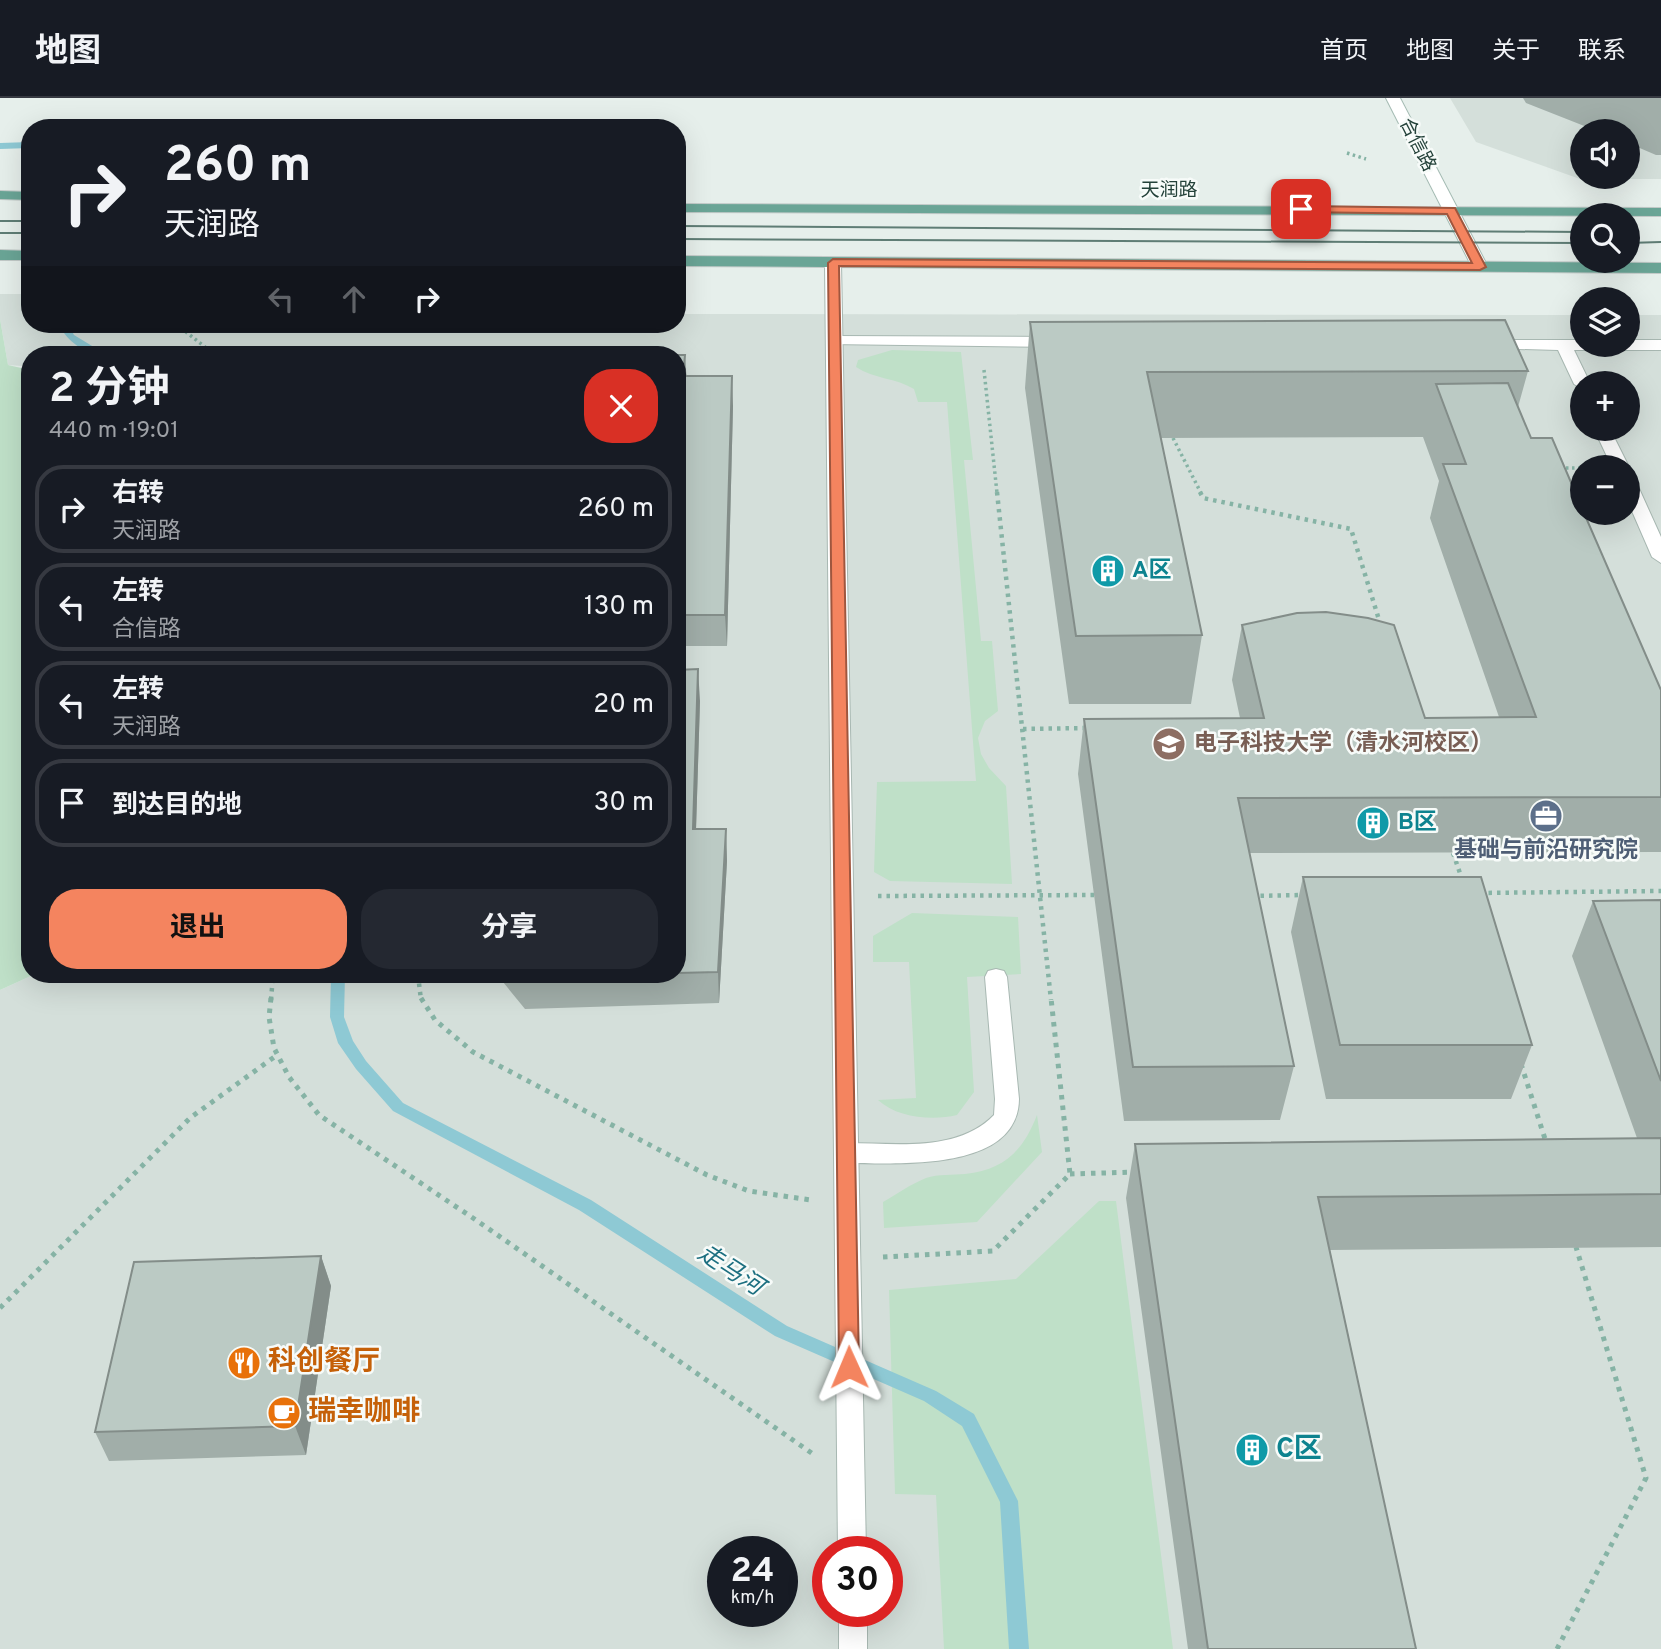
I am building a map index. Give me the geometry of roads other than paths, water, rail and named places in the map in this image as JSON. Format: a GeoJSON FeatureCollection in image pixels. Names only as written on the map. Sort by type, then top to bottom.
{"type":"FeatureCollection","features":[{"type":"Feature","properties":{"kind":"main road"},"geometry":{"type":"LineString","coordinates":[[0,195],[21,196]]}},
{"type":"Feature","properties":{"kind":"main road","name":"天润路"},"geometry":{"type":"LineString","coordinates":[[686,208],[811,211],[1661,212]]}},
{"type":"Feature","properties":{"kind":"main road"},"geometry":{"type":"LineString","coordinates":[[0,255],[21,256]]}},
{"type":"Feature","properties":{"kind":"main road"},"geometry":{"type":"LineString","coordinates":[[686,261],[1661,268]]}},
{"type":"Feature","properties":{"kind":"street","name":"合信路"},"geometry":{"type":"LineString","coordinates":[[1393,98],[1480,267]]}},
{"type":"Feature","properties":{"kind":"street"},"geometry":{"type":"LineString","coordinates":[[833,263],[852,1536]]}},
{"type":"Feature","properties":{"kind":"street"},"geometry":{"type":"LineString","coordinates":[[835,341],[1071,342]]}},
{"type":"Feature","properties":{"kind":"street"},"geometry":{"type":"LineString","coordinates":[[1469,345],[1661,345]]}},
{"type":"Feature","properties":{"kind":"street"},"geometry":{"type":"LineString","coordinates":[[1564,345],[1576,371]]}},
{"type":"Feature","properties":{"kind":"street"},"geometry":{"type":"LineString","coordinates":[[1640,511],[1661,557]]}},
{"type":"Feature","properties":{"kind":"street"},"geometry":{"type":"LineString","coordinates":[[846,1153],[941,1151],[971,1144],[991,1134],[1005,1118],[1007,1099],[996,978]]}},
{"type":"Feature","properties":{"kind":"street"},"geometry":{"type":"LineString","coordinates":[[853,1627],[853,1649]]}},
{"type":"Feature","properties":{"kind":"waterway","name":"走马河"},"geometry":{"type":"LineString","coordinates":[[0,146],[21,145]]}},
{"type":"Feature","properties":{"kind":"waterway","name":"走马河"},"geometry":{"type":"LineString","coordinates":[[68,333],[86,346]]}},
{"type":"Feature","properties":{"kind":"waterway","name":"走马河"},"geometry":{"type":"LineString","coordinates":[[338,983],[337,1017],[346,1043],[361,1065],[398,1107],[585,1205],[781,1331],[930,1396],[968,1420],[1009,1501],[1019,1649]]}},
{"type":"Feature","properties":{"kind":"tram line"},"geometry":{"type":"LineString","coordinates":[[0,221],[21,221]]}},
{"type":"Feature","properties":{"kind":"tram line"},"geometry":{"type":"LineString","coordinates":[[686,226],[1570,232]]}},
{"type":"Feature","properties":{"kind":"tram line"},"geometry":{"type":"LineString","coordinates":[[0,233],[21,233]]}},
{"type":"Feature","properties":{"kind":"tram line"},"geometry":{"type":"LineString","coordinates":[[686,239],[1570,243]]}},
{"type":"Feature","properties":{"kind":"tram line"},"geometry":{"type":"LineString","coordinates":[[1640,243],[1661,242]]}},
{"type":"Feature","properties":{"kind":"place","name":"A区"},"geometry":{"type":"Point","coordinates":[1108,571]}},
{"type":"Feature","properties":{"kind":"place","name":"电子科技大学（清水河校区）"},"geometry":{"type":"Point","coordinates":[1169,744]}},
{"type":"Feature","properties":{"kind":"place","name":"基础与前沿研究院"},"geometry":{"type":"Point","coordinates":[1546,816]}},
{"type":"Feature","properties":{"kind":"place","name":"B区"},"geometry":{"type":"Point","coordinates":[1373,823]}},
{"type":"Feature","properties":{"kind":"place","name":"科创餐厅"},"geometry":{"type":"Point","coordinates":[244,1363]}},
{"type":"Feature","properties":{"kind":"place","name":"瑞幸咖啡"},"geometry":{"type":"Point","coordinates":[284,1413]}},
{"type":"Feature","properties":{"kind":"place","name":"C区"},"geometry":{"type":"Point","coordinates":[1252,1450]}}]}
